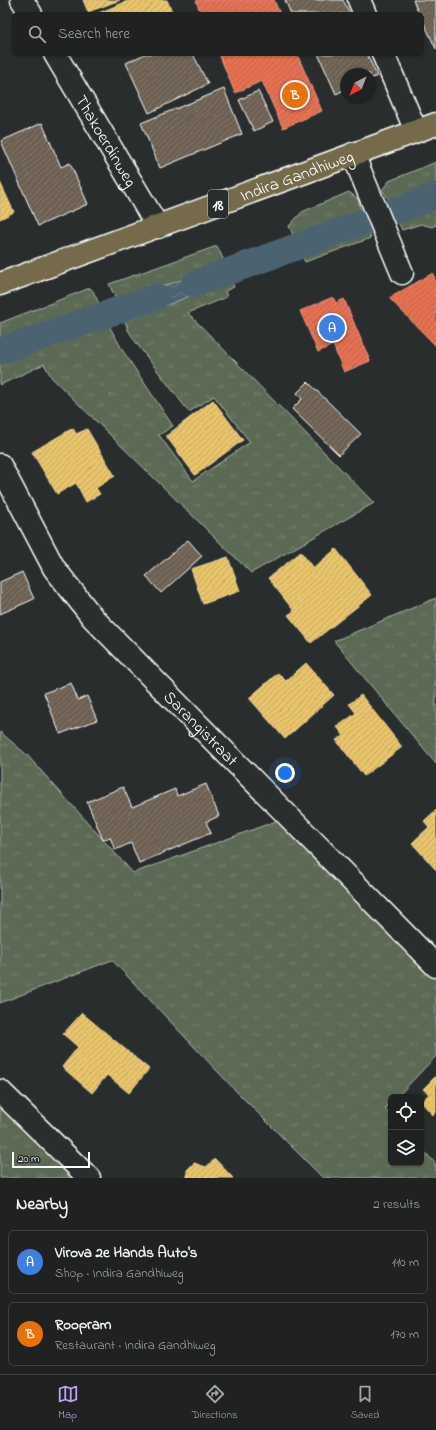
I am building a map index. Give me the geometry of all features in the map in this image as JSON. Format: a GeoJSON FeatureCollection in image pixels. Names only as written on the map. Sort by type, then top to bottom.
{"type":"FeatureCollection","features":[{"type":"Feature","properties":{"kind":"main road","name":"Indira Gandhiweg"},"geometry":{"type":"LineString","coordinates":[[0,284],[426,128]]}},
{"type":"Feature","properties":{"kind":"street"},"geometry":{"type":"LineString","coordinates":[[22,0],[30,12]]}},
{"type":"Feature","properties":{"kind":"street"},"geometry":{"type":"LineString","coordinates":[[359,0],[364,12]]}},
{"type":"Feature","properties":{"kind":"street","name":"Thakoerdinweg"},"geometry":{"type":"LineString","coordinates":[[55,56],[158,227]]}},
{"type":"Feature","properties":{"kind":"street"},"geometry":{"type":"LineString","coordinates":[[384,56],[426,128]]}},
{"type":"Feature","properties":{"kind":"street"},"geometry":{"type":"LineString","coordinates":[[353,154],[402,274]]}},
{"type":"Feature","properties":{"kind":"street","name":"Sarangistraat"},"geometry":{"type":"LineString","coordinates":[[0,465],[54,568],[93,618],[436,966]]}},
{"type":"Feature","properties":{"kind":"street"},"geometry":{"type":"LineString","coordinates":[[0,1092],[89,1178]]}},
{"type":"Feature","properties":{"kind":"green space"},"geometry":{"type":"Polygon","coordinates":[[[436,162],[436,183],[389,200],[382,190],[389,181],[436,162]]]}},
{"type":"Feature","properties":{"kind":"green space"},"geometry":{"type":"Polygon","coordinates":[[[349,192],[358,199],[361,211],[300,233],[308,254],[368,231],[371,238],[305,262],[289,226],[302,212],[349,192]]]}},
{"type":"Feature","properties":{"kind":"green space"},"geometry":{"type":"Polygon","coordinates":[[[436,207],[436,225],[432,227],[421,224],[402,230],[397,220],[436,207]]]}},
{"type":"Feature","properties":{"kind":"green space"},"geometry":{"type":"Polygon","coordinates":[[[217,246],[226,265],[128,298],[118,304],[109,284],[217,246]]]}},
{"type":"Feature","properties":{"kind":"green space"},"geometry":{"type":"Polygon","coordinates":[[[230,278],[234,287],[225,291],[227,297],[188,313],[374,503],[251,573],[52,378],[44,364],[0,385],[0,360],[107,322],[123,351],[173,426],[159,435],[193,481],[250,442],[214,396],[189,412],[137,344],[128,330],[124,318],[130,320],[219,284],[230,278]]]}},
{"type":"Feature","properties":{"kind":"green space"},"geometry":{"type":"Polygon","coordinates":[[[90,288],[100,306],[0,343],[0,323],[90,288]]]}},
{"type":"Feature","properties":{"kind":"green space"},"geometry":{"type":"Polygon","coordinates":[[[436,598],[436,764],[334,641],[436,598]]]}},
{"type":"Feature","properties":{"kind":"green space"},"geometry":{"type":"Polygon","coordinates":[[[0,732],[27,755],[133,873],[282,819],[436,976],[436,1056],[400,1094],[388,1094],[388,1106],[385,1109],[388,1112],[388,1166],[424,1166],[424,1151],[436,1164],[436,1178],[323,1178],[237,1092],[112,960],[0,1003],[0,732]]]}},
{"type":"Feature","properties":{"kind":"green space"},"geometry":{"type":"Polygon","coordinates":[[[0,1098],[82,1178],[0,1178],[0,1098]]]}},
{"type":"Feature","properties":{"kind":"water"},"geometry":{"type":"Polygon","coordinates":[[[436,183],[436,207],[397,220],[389,200],[436,183]]]}},
{"type":"Feature","properties":{"kind":"water"},"geometry":{"type":"Polygon","coordinates":[[[361,211],[368,231],[308,254],[300,233],[361,211]]]}},
{"type":"Feature","properties":{"kind":"water"},"geometry":{"type":"Polygon","coordinates":[[[226,265],[230,278],[219,284],[130,320],[124,318],[118,304],[128,298],[226,265]]]}},
{"type":"Feature","properties":{"kind":"water"},"geometry":{"type":"Polygon","coordinates":[[[100,306],[107,322],[0,360],[0,343],[100,306]]]}},
{"type":"Feature","properties":{"kind":"building: Homes"},"geometry":{"type":"Polygon","coordinates":[[[83,0],[120,0],[88,12],[83,0]]]}},
{"type":"Feature","properties":{"kind":"building: Homes"},"geometry":{"type":"Polygon","coordinates":[[[130,0],[167,0],[172,12],[101,12],[130,0]]]}},
{"type":"Feature","properties":{"kind":"building: Homes"},"geometry":{"type":"Polygon","coordinates":[[[0,182],[14,212],[0,219],[0,182]]]}},
{"type":"Feature","properties":{"kind":"building: Homes"},"geometry":{"type":"Polygon","coordinates":[[[213,400],[243,440],[195,475],[166,436],[213,400]]]}},
{"type":"Feature","properties":{"kind":"building: Homes"},"geometry":{"type":"Polygon","coordinates":[[[73,428],[76,434],[87,429],[115,476],[96,488],[100,494],[86,502],[76,483],[57,494],[32,452],[73,428]]]}},
{"type":"Feature","properties":{"kind":"building: Homes"},"geometry":{"type":"Polygon","coordinates":[[[336,549],[372,595],[311,643],[288,615],[294,611],[268,578],[301,552],[313,568],[336,549]]]}},
{"type":"Feature","properties":{"kind":"building: Homes"},"geometry":{"type":"Polygon","coordinates":[[[228,557],[240,591],[203,604],[191,569],[228,557]]]}},
{"type":"Feature","properties":{"kind":"building: Homes"},"geometry":{"type":"Polygon","coordinates":[[[306,663],[334,695],[285,739],[249,698],[278,673],[286,681],[306,663]]]}},
{"type":"Feature","properties":{"kind":"building: Homes"},"geometry":{"type":"Polygon","coordinates":[[[361,695],[402,747],[364,776],[336,740],[344,736],[337,727],[356,713],[349,704],[361,695]]]}},
{"type":"Feature","properties":{"kind":"building: Homes"},"geometry":{"type":"Polygon","coordinates":[[[436,810],[436,870],[412,843],[429,827],[424,821],[436,810]]]}},
{"type":"Feature","properties":{"kind":"building: Homes"},"geometry":{"type":"Polygon","coordinates":[[[82,1013],[149,1069],[129,1093],[107,1075],[92,1093],[62,1067],[78,1047],[63,1034],[82,1013]]]}},
{"type":"Feature","properties":{"kind":"building: Homes"},"geometry":{"type":"Polygon","coordinates":[[[436,1076],[436,1112],[433,1115],[424,1105],[424,1099],[429,1094],[423,1089],[436,1076]]]}},
{"type":"Feature","properties":{"kind":"building: Homes"},"geometry":{"type":"Polygon","coordinates":[[[215,1159],[233,1178],[187,1178],[187,1170],[194,1163],[206,1167],[215,1159]]]}},
{"type":"Feature","properties":{"kind":"building: Shops"},"geometry":{"type":"Polygon","coordinates":[[[274,0],[279,12],[200,12],[196,1],[274,0]]]}},
{"type":"Feature","properties":{"kind":"building: Shops"},"geometry":{"type":"Polygon","coordinates":[[[220,56],[298,56],[322,111],[283,128],[262,81],[235,93],[220,56]]]}},
{"type":"Feature","properties":{"kind":"building: Shops"},"geometry":{"type":"Polygon","coordinates":[[[433,273],[436,280],[436,346],[389,298],[433,273]]]}},
{"type":"Feature","properties":{"kind":"building: Shops"},"geometry":{"type":"Polygon","coordinates":[[[333,297],[336,303],[344,299],[370,361],[344,372],[333,345],[318,352],[300,311],[333,297]]]}},
{"type":"Feature","properties":{"kind":"building: Other"},"geometry":{"type":"Polygon","coordinates":[[[285,0],[343,0],[349,12],[290,12],[285,0]]]}},
{"type":"Feature","properties":{"kind":"building: Other"},"geometry":{"type":"Polygon","coordinates":[[[413,0],[436,0],[436,49],[424,23],[424,12],[418,12],[413,0]]]}},
{"type":"Feature","properties":{"kind":"building: Other"},"geometry":{"type":"Polygon","coordinates":[[[141,56],[194,56],[208,84],[149,113],[126,63],[141,56]]]}},
{"type":"Feature","properties":{"kind":"building: Other"},"geometry":{"type":"Polygon","coordinates":[[[319,56],[368,56],[373,68],[340,68],[340,92],[336,94],[319,56]]]}},
{"type":"Feature","properties":{"kind":"building: Other"},"geometry":{"type":"Polygon","coordinates":[[[224,89],[242,134],[160,168],[141,123],[224,89]]]}},
{"type":"Feature","properties":{"kind":"building: Other"},"geometry":{"type":"Polygon","coordinates":[[[258,91],[273,122],[254,131],[239,100],[258,91]]]}},
{"type":"Feature","properties":{"kind":"building: Other"},"geometry":{"type":"Polygon","coordinates":[[[42,123],[61,167],[70,163],[88,204],[38,226],[1,141],[42,123]]]}},
{"type":"Feature","properties":{"kind":"building: Other"},"geometry":{"type":"Polygon","coordinates":[[[308,382],[361,434],[339,455],[292,409],[302,399],[297,393],[308,382]]]}},
{"type":"Feature","properties":{"kind":"building: Other"},"geometry":{"type":"Polygon","coordinates":[[[188,540],[202,556],[161,593],[146,576],[188,540]]]}},
{"type":"Feature","properties":{"kind":"building: Other"},"geometry":{"type":"Polygon","coordinates":[[[22,572],[34,599],[0,614],[0,582],[22,572]]]}},
{"type":"Feature","properties":{"kind":"building: Other"},"geometry":{"type":"Polygon","coordinates":[[[71,683],[78,700],[87,696],[97,720],[60,734],[44,693],[71,683]]]}},
{"type":"Feature","properties":{"kind":"building: Other"},"geometry":{"type":"Polygon","coordinates":[[[206,784],[219,816],[206,822],[211,833],[139,863],[131,843],[115,850],[110,837],[103,840],[87,802],[123,787],[132,807],[175,789],[177,796],[206,784]]]}},
{"type":"Feature","properties":{"kind":"waterway"},"geometry":{"type":"LineString","coordinates":[[194,284],[436,196]]}},
{"type":"Feature","properties":{"kind":"waterway"},"geometry":{"type":"LineString","coordinates":[[0,351],[156,297]]}},
{"type":"Feature","properties":{"kind":"place","name":"Roopram"},"geometry":{"type":"Point","coordinates":[295,95]}},
{"type":"Feature","properties":{"kind":"place","name":"Virova 2e Hands Auto's"},"geometry":{"type":"Point","coordinates":[332,328]}}]}
